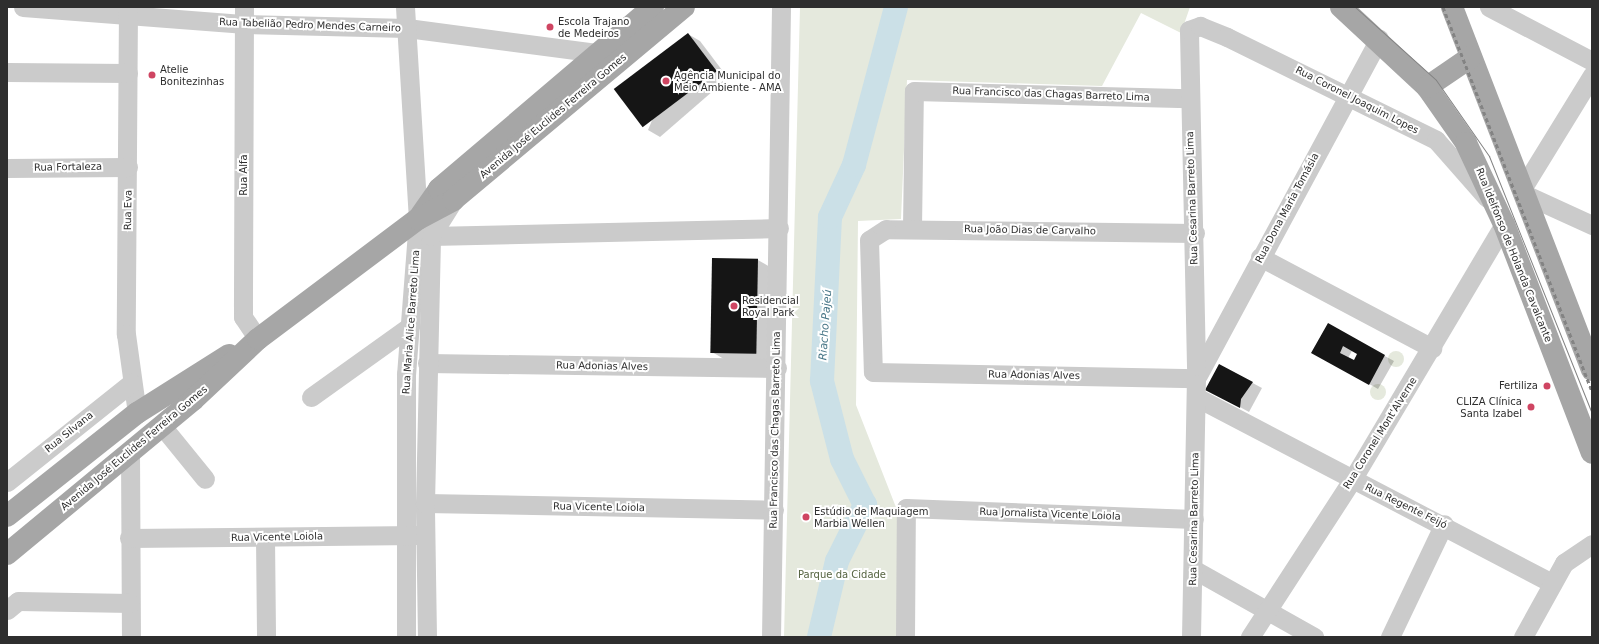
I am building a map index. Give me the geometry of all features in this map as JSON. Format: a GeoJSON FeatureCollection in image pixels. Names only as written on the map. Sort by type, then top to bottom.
{"type":"FeatureCollection","features":[{"type":"Feature","properties":{"kind":"main road","name":"Avenida José Euclides Ferreira Gomes"},"geometry":{"type":"LineString","coordinates":[[418,219],[439,189],[653,7]]}},
{"type":"Feature","properties":{"kind":"main road","name":"Avenida José Euclides Ferreira Gomes"},"geometry":{"type":"LineString","coordinates":[[7,554],[162,426],[258,339],[418,219],[453,200],[684,7]]}},
{"type":"Feature","properties":{"kind":"main road","name":"Rua Idelfonso de Holanda Cavalcante"},"geometry":{"type":"LineString","coordinates":[[1341,7],[1379,39],[1427,87],[1470,150],[1501,218],[1592,453]]}},
{"type":"Feature","properties":{"kind":"main road"},"geometry":{"type":"LineString","coordinates":[[1452,7],[1592,370]]}},
{"type":"Feature","properties":{"kind":"main road"},"geometry":{"type":"LineString","coordinates":[[1427,87],[1471,57]]}},
{"type":"Feature","properties":{"kind":"main road","name":"Avenida José Euclides Ferreira Gomes"},"geometry":{"type":"LineString","coordinates":[[7,516],[136,413],[184,380],[258,339]]}},
{"type":"Feature","properties":{"kind":"street","name":"Rua Tabelião Pedro Mendes Carneiro"},"geometry":{"type":"LineString","coordinates":[[23,7],[245,16],[407,28],[596,54]]}},
{"type":"Feature","properties":{"kind":"street","name":"Rua Maria Alice Barreto Lima"},"geometry":{"type":"LineString","coordinates":[[405,7],[418,219],[410,326],[405,535],[406,637]]}},
{"type":"Feature","properties":{"kind":"street","name":"Rua Francisco das Chagas Barreto Lima"},"geometry":{"type":"LineString","coordinates":[[771,637],[777,368],[781,7]]}},
{"type":"Feature","properties":{"kind":"street"},"geometry":{"type":"LineString","coordinates":[[1489,7],[1592,61]]}},
{"type":"Feature","properties":{"kind":"street","name":"Rua Eva"},"geometry":{"type":"LineString","coordinates":[[128,11],[126,334],[136,413]]}},
{"type":"Feature","properties":{"kind":"street","name":"Rua Alfa"},"geometry":{"type":"LineString","coordinates":[[245,16],[243,317],[258,339]]}},
{"type":"Feature","properties":{"kind":"street","name":"Rua Coronel Joaquim Lopes"},"geometry":{"type":"LineString","coordinates":[[1189,30],[1200,26],[1214,32],[1348,94],[1436,140],[1501,218]]}},
{"type":"Feature","properties":{"kind":"street","name":"Rua Cesarina Barreto Lima"},"geometry":{"type":"LineString","coordinates":[[1189,30],[1188,98],[1195,233],[1196,372],[1191,637]]}},
{"type":"Feature","properties":{"kind":"street","name":"Rua Dona Maria Tomásia"},"geometry":{"type":"LineString","coordinates":[[1196,372],[1379,39]]}},
{"type":"Feature","properties":{"kind":"street"},"geometry":{"type":"LineString","coordinates":[[7,72],[128,73]]}},
{"type":"Feature","properties":{"kind":"street"},"geometry":{"type":"LineString","coordinates":[[1592,75],[1523,192],[1592,225]]}},
{"type":"Feature","properties":{"kind":"street","name":"Rua Francisco das Chagas Barreto Lima"},"geometry":{"type":"LineString","coordinates":[[912,228],[914,90],[1188,98]]}},
{"type":"Feature","properties":{"kind":"street","name":"Rua Fortaleza"},"geometry":{"type":"LineString","coordinates":[[7,168],[128,167]]}},
{"type":"Feature","properties":{"kind":"street","name":"Rua Maria Alice Barreto Lima"},"geometry":{"type":"LineString","coordinates":[[427,637],[425,503],[431,236],[453,200]]}},
{"type":"Feature","properties":{"kind":"street","name":"Rua Coronel Mont'Alverne"},"geometry":{"type":"LineString","coordinates":[[1250,637],[1352,480],[1432,348],[1501,218]]}},
{"type":"Feature","properties":{"kind":"street"},"geometry":{"type":"LineString","coordinates":[[418,219],[431,236],[779,228]]}},
{"type":"Feature","properties":{"kind":"street","name":"Rua João Dias de Carvalho"},"geometry":{"type":"LineString","coordinates":[[873,372],[869,240],[886,229],[912,228],[1195,233]]}},
{"type":"Feature","properties":{"kind":"street"},"geometry":{"type":"LineString","coordinates":[[1260,257],[1432,348]]}},
{"type":"Feature","properties":{"kind":"street"},"geometry":{"type":"LineString","coordinates":[[311,397],[410,326]]}},
{"type":"Feature","properties":{"kind":"street","name":"Rua Adonias Alves"},"geometry":{"type":"LineString","coordinates":[[427,363],[777,368]]}},
{"type":"Feature","properties":{"kind":"street","name":"Rua Adonias Alves"},"geometry":{"type":"LineString","coordinates":[[873,372],[1196,372]]}},
{"type":"Feature","properties":{"kind":"street","name":"Rua Silvana"},"geometry":{"type":"LineString","coordinates":[[7,482],[131,383]]}},
{"type":"Feature","properties":{"kind":"street","name":"Rua Regente Feijó"},"geometry":{"type":"LineString","coordinates":[[1196,397],[1352,480],[1444,524],[1552,583]]}},
{"type":"Feature","properties":{"kind":"street"},"geometry":{"type":"LineString","coordinates":[[162,426],[205,479]]}},
{"type":"Feature","properties":{"kind":"street"},"geometry":{"type":"LineString","coordinates":[[130,452],[129,538],[131,637]]}},
{"type":"Feature","properties":{"kind":"street","name":"Rua Vicente Loiola"},"geometry":{"type":"LineString","coordinates":[[425,503],[774,510]]}},
{"type":"Feature","properties":{"kind":"street","name":"Rua Jornalista Vicente Loiola"},"geometry":{"type":"LineString","coordinates":[[905,637],[906,508],[1194,519]]}},
{"type":"Feature","properties":{"kind":"street"},"geometry":{"type":"LineString","coordinates":[[1390,637],[1444,524]]}},
{"type":"Feature","properties":{"kind":"street","name":"Rua Vicente Loiola"},"geometry":{"type":"LineString","coordinates":[[129,538],[265,538],[425,535]]}},
{"type":"Feature","properties":{"kind":"street"},"geometry":{"type":"LineString","coordinates":[[265,538],[266,637]]}},
{"type":"Feature","properties":{"kind":"street"},"geometry":{"type":"LineString","coordinates":[[1523,637],[1564,563],[1592,544]]}},
{"type":"Feature","properties":{"kind":"street"},"geometry":{"type":"LineString","coordinates":[[1193,569],[1314,637]]}},
{"type":"Feature","properties":{"kind":"street"},"geometry":{"type":"LineString","coordinates":[[7,610],[18,601],[130,603]]}},
{"type":"Feature","properties":{"kind":"green space","name":"Parque da Cidade"},"geometry":{"type":"Polygon","coordinates":[[[800,7],[1190,7],[1181,33],[1141,13],[1102,86],[907,80],[901,219],[858,221],[856,405],[899,515],[897,637],[784,637],[800,7]]]}},
{"type":"Feature","properties":{"kind":"green space"},"geometry":{"type":"Polygon","coordinates":[[[1396,351],[1403,356],[1404,359],[1399,366],[1396,367],[1389,362],[1388,359],[1393,352],[1396,351]]]}},
{"type":"Feature","properties":{"kind":"green space"},"geometry":{"type":"Polygon","coordinates":[[[1378,384],[1385,389],[1386,392],[1381,399],[1378,400],[1371,395],[1370,392],[1375,385],[1378,384]]]}},
{"type":"Feature","properties":{"kind":"building","name":"Agência Municipal do Meio Ambiente - AMA"},"geometry":{"type":"Polygon","coordinates":[[[688,33],[717,71],[643,127],[614,89],[688,33]]]}},
{"type":"Feature","properties":{"kind":"building","name":"Residencial Royal Park"},"geometry":{"type":"Polygon","coordinates":[[[712,258],[758,259],[756,354],[710,353],[712,258]]]}},
{"type":"Feature","properties":{"kind":"building"},"geometry":{"type":"Polygon","coordinates":[[[1328,323],[1385,355],[1369,385],[1311,353],[1328,323]],[[1343,346],[1340,353],[1354,360],[1357,354],[1343,346]]]}},
{"type":"Feature","properties":{"kind":"building"},"geometry":{"type":"Polygon","coordinates":[[[1219,364],[1253,382],[1241,399],[1240,408],[1205,390],[1219,364]]]}},
{"type":"Feature","properties":{"kind":"waterway","name":"Riacho Pajeú"},"geometry":{"type":"LineString","coordinates":[[819,637],[837,561],[865,505],[842,459],[822,381],[830,217],[854,165],[896,7]]}},
{"type":"Feature","properties":{"kind":"tram line"},"geometry":{"type":"LineString","coordinates":[[1355,7],[1436,80],[1489,156],[1592,413]]}},
{"type":"Feature","properties":{"kind":"railway"},"geometry":{"type":"LineString","coordinates":[[1443,7],[1592,391]]}},
{"type":"Feature","properties":{"kind":"place","name":"Escola Trajano de Medeiros"},"geometry":{"type":"Point","coordinates":[550,27]}},
{"type":"Feature","properties":{"kind":"place","name":"Atelie Bonitezinhas"},"geometry":{"type":"Point","coordinates":[152,75]}},
{"type":"Feature","properties":{"kind":"place","name":"Agência Municipal do Meio Ambiente - AMA"},"geometry":{"type":"Point","coordinates":[666,81]}},
{"type":"Feature","properties":{"kind":"place","name":"Residencial Royal Park"},"geometry":{"type":"Point","coordinates":[734,306]}},
{"type":"Feature","properties":{"kind":"place","name":"Fertiliza"},"geometry":{"type":"Point","coordinates":[1547,386]}},
{"type":"Feature","properties":{"kind":"place","name":"CLIZA Clínica Santa Izabel"},"geometry":{"type":"Point","coordinates":[1531,407]}},
{"type":"Feature","properties":{"kind":"place","name":"Estúdio de Maquiagem Marbia Wellen"},"geometry":{"type":"Point","coordinates":[806,517]}}]}
